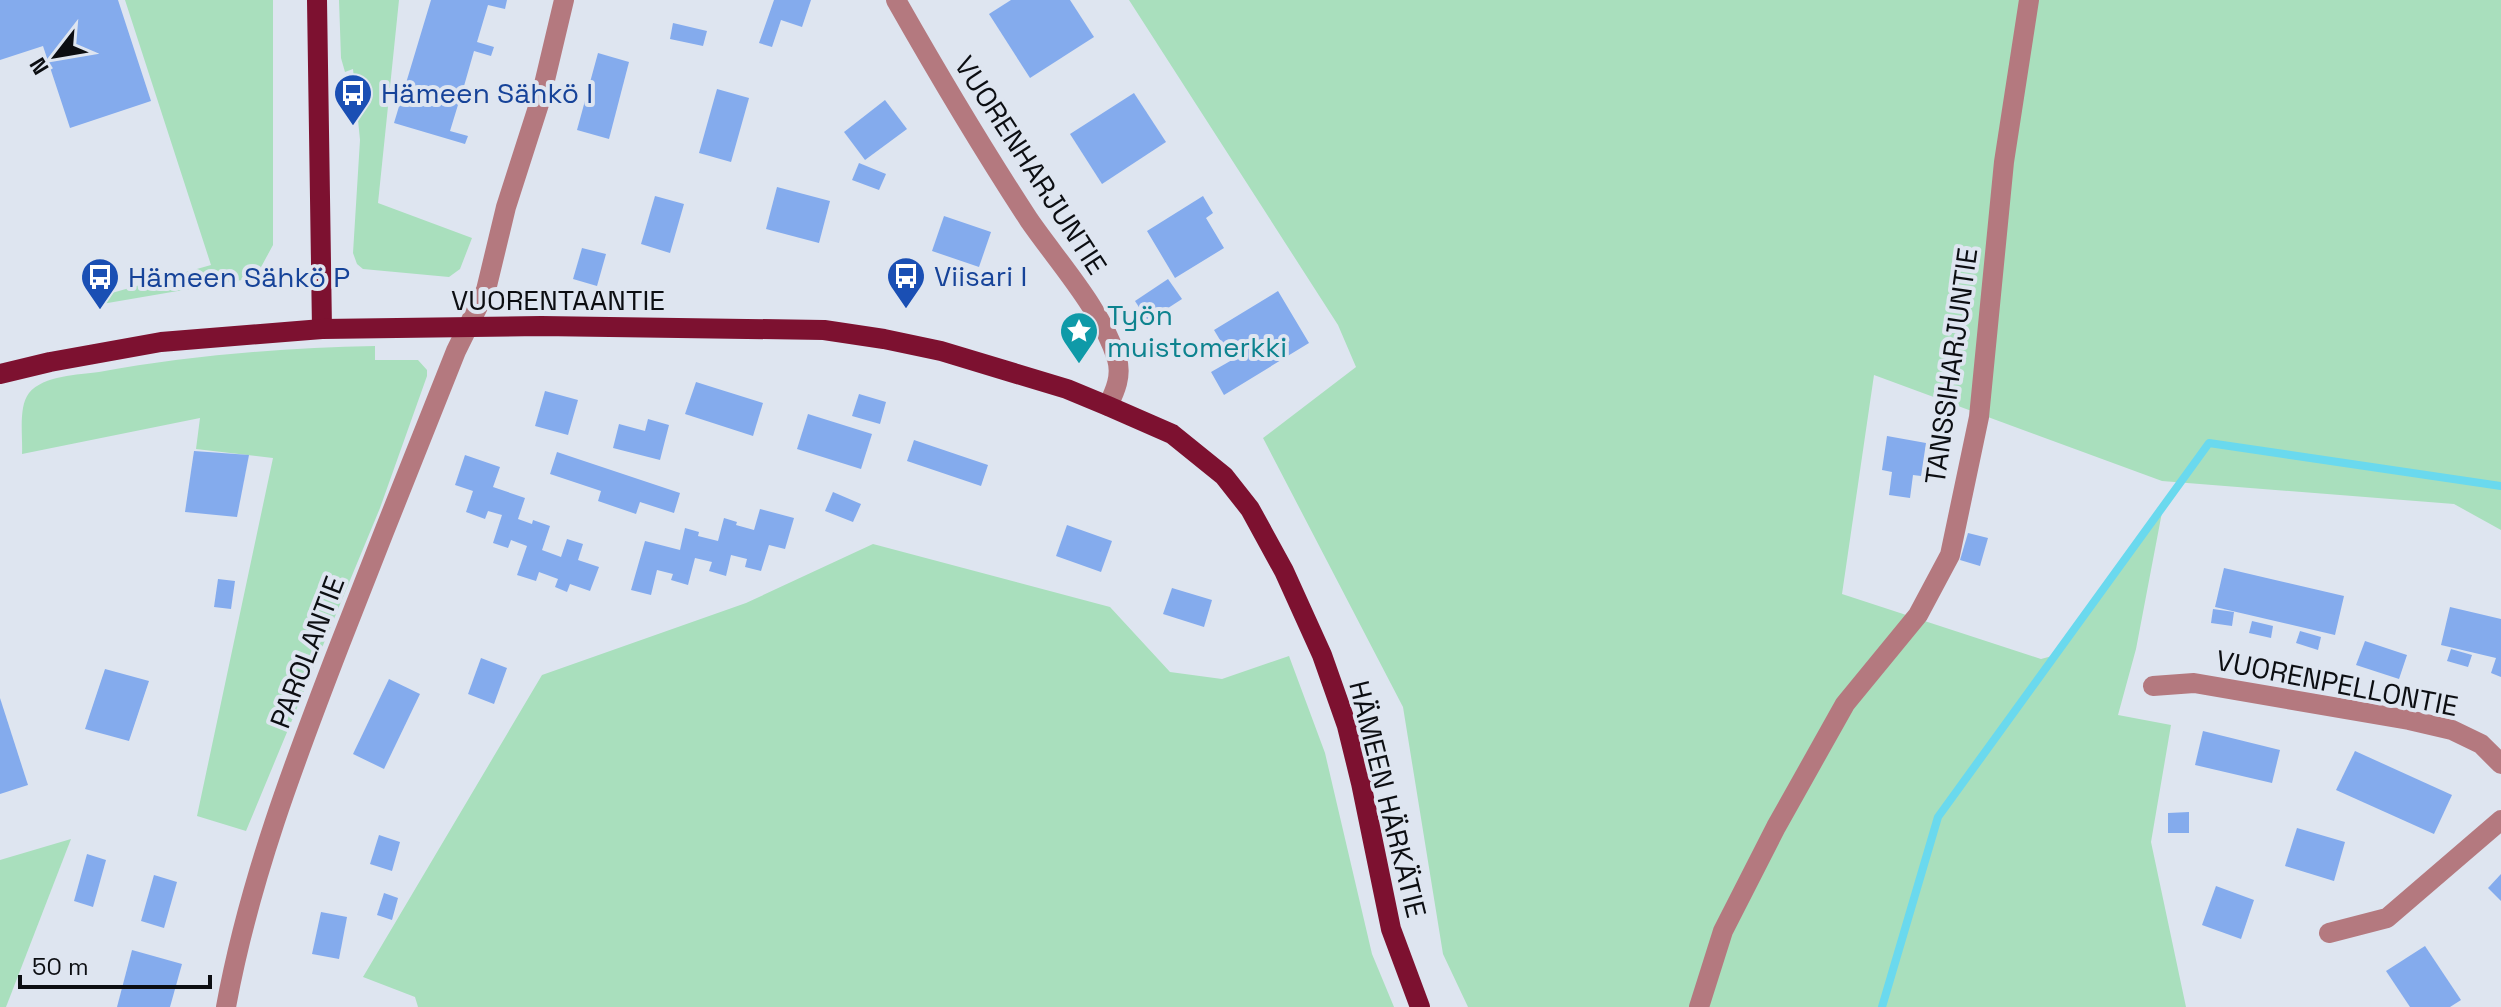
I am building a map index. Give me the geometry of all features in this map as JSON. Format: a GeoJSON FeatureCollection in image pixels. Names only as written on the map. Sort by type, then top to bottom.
{"type":"FeatureCollection","features":[{"type":"Feature","properties":{"kind":"main road"},"geometry":{"type":"LineString","coordinates":[[317,0],[322,329]]}},
{"type":"Feature","properties":{"kind":"main road","name":"VUORENTAANTIE"},"geometry":{"type":"LineString","coordinates":[[0,374],[161,342],[322,329],[824,330],[941,351],[1067,389],[1108,406]]}},
{"type":"Feature","properties":{"kind":"main road","name":"HÄMEEN HÄRKÄTIE"},"geometry":{"type":"LineString","coordinates":[[1108,406],[1172,434],[1224,476],[1250,509],[1284,571],[1322,655],[1347,726],[1391,929],[1420,1007]]}},
{"type":"Feature","properties":{"kind":"street","name":"PAROLANTIE"},"geometry":{"type":"LineString","coordinates":[[226,1007],[256,876],[289,776],[450,365],[486,290],[506,207],[540,101],[564,0]]}},
{"type":"Feature","properties":{"kind":"street","name":"VUORENHARJUNTIE"},"geometry":{"type":"LineString","coordinates":[[896,0],[936,71],[1028,218],[1097,318],[1118,361],[1118,384],[1108,406]]}},
{"type":"Feature","properties":{"kind":"street","name":"TANSSIHARJUNTIE"},"geometry":{"type":"LineString","coordinates":[[1699,1007],[1723,931],[1776,827],[1845,704],[1918,615],[1950,555],[1979,417],[2004,162],[2029,0]]}},
{"type":"Feature","properties":{"kind":"street","name":"VUORENPELLONTIE"},"geometry":{"type":"LineString","coordinates":[[2153,686],[2194,683],[2409,720],[2452,730],[2481,744],[2501,764]]}},
{"type":"Feature","properties":{"kind":"street"},"geometry":{"type":"LineString","coordinates":[[2329,933],[2387,918],[2501,820]]}},
{"type":"Feature","properties":{"kind":"green space"},"geometry":{"type":"Polygon","coordinates":[[[125,0],[273,0],[273,245],[260,269],[242,280],[96,305],[94,298],[211,265],[125,0]]]}},
{"type":"Feature","properties":{"kind":"green space"},"geometry":{"type":"Polygon","coordinates":[[[339,0],[399,0],[378,203],[472,238],[460,269],[449,277],[363,269],[357,264],[353,253],[360,140],[353,69],[345,72],[341,58],[339,0]]]}},
{"type":"Feature","properties":{"kind":"green space"},"geometry":{"type":"Polygon","coordinates":[[[1129,0],[2501,0],[2501,530],[2454,504],[2162,481],[1874,375],[1842,594],[2041,659],[2056,655],[2163,507],[2136,649],[2118,715],[2171,725],[2151,842],[2186,1007],[1468,1007],[1443,954],[1403,707],[1263,438],[1356,367],[1338,325],[1129,0]]]}},
{"type":"Feature","properties":{"kind":"green space"},"geometry":{"type":"Polygon","coordinates":[[[375,346],[375,360],[418,360],[427,370],[380,508],[246,831],[197,816],[273,458],[196,449],[200,418],[22,454],[22,414],[26,399],[35,387],[72,375],[237,353],[375,346]]]}},
{"type":"Feature","properties":{"kind":"green space"},"geometry":{"type":"Polygon","coordinates":[[[873,544],[1110,607],[1170,672],[1222,679],[1289,656],[1325,753],[1372,954],[1394,1007],[418,1007],[415,997],[363,977],[542,675],[746,603],[873,544]]]}},
{"type":"Feature","properties":{"kind":"green space"},"geometry":{"type":"Polygon","coordinates":[[[71,839],[6,1007],[0,1007],[0,860],[71,839]]]}},
{"type":"Feature","properties":{"kind":"building"},"geometry":{"type":"Polygon","coordinates":[[[0,0],[118,0],[151,101],[70,128],[43,46],[0,60],[0,0]]]}},
{"type":"Feature","properties":{"kind":"building"},"geometry":{"type":"Polygon","coordinates":[[[431,0],[507,0],[505,9],[488,5],[477,42],[494,47],[491,56],[474,51],[464,86],[481,92],[478,100],[461,95],[450,131],[468,136],[465,144],[394,123],[431,0]]]}},
{"type":"Feature","properties":{"kind":"building"},"geometry":{"type":"Polygon","coordinates":[[[774,0],[811,0],[802,27],[781,20],[772,47],[759,43],[774,0]]]}},
{"type":"Feature","properties":{"kind":"building"},"geometry":{"type":"Polygon","coordinates":[[[1011,0],[1070,0],[1094,37],[1030,78],[989,14],[1011,0]]]}},
{"type":"Feature","properties":{"kind":"building"},"geometry":{"type":"Polygon","coordinates":[[[673,23],[707,31],[703,46],[670,39],[673,23]]]}},
{"type":"Feature","properties":{"kind":"building"},"geometry":{"type":"Polygon","coordinates":[[[598,53],[629,62],[609,139],[577,130],[598,53]]]}},
{"type":"Feature","properties":{"kind":"building"},"geometry":{"type":"Polygon","coordinates":[[[717,89],[749,98],[731,162],[699,153],[717,89]]]}},
{"type":"Feature","properties":{"kind":"building"},"geometry":{"type":"Polygon","coordinates":[[[1134,93],[1166,142],[1102,184],[1070,134],[1134,93]]]}},
{"type":"Feature","properties":{"kind":"building"},"geometry":{"type":"Polygon","coordinates":[[[885,100],[907,129],[865,160],[844,132],[885,100]]]}},
{"type":"Feature","properties":{"kind":"building"},"geometry":{"type":"Polygon","coordinates":[[[859,163],[886,174],[879,190],[852,180],[859,163]]]}},
{"type":"Feature","properties":{"kind":"building"},"geometry":{"type":"Polygon","coordinates":[[[777,187],[830,201],[819,243],[766,229],[777,187]]]}},
{"type":"Feature","properties":{"kind":"building"},"geometry":{"type":"Polygon","coordinates":[[[655,196],[684,204],[670,253],[641,244],[655,196]]]}},
{"type":"Feature","properties":{"kind":"building"},"geometry":{"type":"Polygon","coordinates":[[[1203,196],[1213,213],[1206,218],[1224,248],[1175,278],[1147,231],[1203,196]]]}},
{"type":"Feature","properties":{"kind":"building"},"geometry":{"type":"Polygon","coordinates":[[[944,216],[991,232],[979,267],[932,251],[944,216]]]}},
{"type":"Feature","properties":{"kind":"building"},"geometry":{"type":"Polygon","coordinates":[[[582,248],[606,254],[597,286],[573,279],[582,248]]]}},
{"type":"Feature","properties":{"kind":"building"},"geometry":{"type":"Polygon","coordinates":[[[1168,279],[1182,299],[1148,321],[1135,301],[1168,279]]]}},
{"type":"Feature","properties":{"kind":"building"},"geometry":{"type":"Polygon","coordinates":[[[1278,291],[1309,343],[1224,395],[1211,372],[1232,360],[1214,330],[1278,291]]]}},
{"type":"Feature","properties":{"kind":"building"},"geometry":{"type":"Polygon","coordinates":[[[696,382],[763,403],[753,436],[685,414],[696,382]]]}},
{"type":"Feature","properties":{"kind":"building"},"geometry":{"type":"Polygon","coordinates":[[[545,391],[578,400],[568,435],[535,426],[545,391]]]}},
{"type":"Feature","properties":{"kind":"building"},"geometry":{"type":"Polygon","coordinates":[[[859,394],[886,402],[880,424],[852,416],[859,394]]]}},
{"type":"Feature","properties":{"kind":"building"},"geometry":{"type":"Polygon","coordinates":[[[808,414],[872,434],[861,469],[797,449],[808,414]]]}},
{"type":"Feature","properties":{"kind":"building"},"geometry":{"type":"Polygon","coordinates":[[[648,419],[669,425],[660,460],[613,448],[619,424],[645,431],[648,419]]]}},
{"type":"Feature","properties":{"kind":"building"},"geometry":{"type":"Polygon","coordinates":[[[1887,436],[1926,443],[1921,476],[1913,475],[1910,498],[1889,495],[1892,472],[1882,470],[1887,436]]]}},
{"type":"Feature","properties":{"kind":"building"},"geometry":{"type":"Polygon","coordinates":[[[914,440],[988,465],[981,486],[907,461],[914,440]]]}},
{"type":"Feature","properties":{"kind":"building"},"geometry":{"type":"Polygon","coordinates":[[[194,451],[249,455],[237,517],[185,512],[194,451]]]}},
{"type":"Feature","properties":{"kind":"building"},"geometry":{"type":"Polygon","coordinates":[[[557,452],[680,493],[674,513],[640,502],[636,514],[598,501],[601,491],[550,474],[557,452]]]}},
{"type":"Feature","properties":{"kind":"building"},"geometry":{"type":"Polygon","coordinates":[[[465,455],[500,467],[493,487],[525,498],[518,519],[550,526],[542,550],[561,557],[567,539],[583,544],[578,560],[599,567],[590,591],[570,584],[567,592],[555,587],[558,579],[539,572],[536,581],[517,575],[527,546],[511,540],[508,548],[493,543],[502,515],[488,511],[485,519],[466,512],[473,491],[455,485],[465,455]]]}},
{"type":"Feature","properties":{"kind":"building"},"geometry":{"type":"Polygon","coordinates":[[[833,492],[861,504],[853,522],[825,511],[833,492]]]}},
{"type":"Feature","properties":{"kind":"building"},"geometry":{"type":"Polygon","coordinates":[[[760,509],[794,518],[785,549],[769,545],[761,571],[745,567],[747,559],[731,555],[726,576],[709,571],[712,562],[695,558],[688,585],[671,580],[673,574],[657,570],[651,595],[631,590],[645,541],[680,550],[685,528],[699,532],[698,536],[718,541],[724,518],[754,530],[760,509]]]}},
{"type":"Feature","properties":{"kind":"building"},"geometry":{"type":"Polygon","coordinates":[[[1067,525],[1112,541],[1101,572],[1056,556],[1067,525]]]}},
{"type":"Feature","properties":{"kind":"building"},"geometry":{"type":"Polygon","coordinates":[[[1968,533],[1988,538],[1980,566],[1960,560],[1968,533]]]}},
{"type":"Feature","properties":{"kind":"building"},"geometry":{"type":"Polygon","coordinates":[[[2224,568],[2344,596],[2335,635],[2215,607],[2224,568]]]}},
{"type":"Feature","properties":{"kind":"building"},"geometry":{"type":"Polygon","coordinates":[[[218,579],[235,581],[231,609],[214,607],[218,579]]]}},
{"type":"Feature","properties":{"kind":"building"},"geometry":{"type":"Polygon","coordinates":[[[1172,588],[1212,600],[1204,627],[1163,614],[1172,588]]]}},
{"type":"Feature","properties":{"kind":"building"},"geometry":{"type":"Polygon","coordinates":[[[2450,607],[2501,619],[2501,677],[2491,673],[2496,658],[2441,645],[2450,607]]]}},
{"type":"Feature","properties":{"kind":"building"},"geometry":{"type":"Polygon","coordinates":[[[2213,609],[2234,612],[2232,626],[2211,623],[2213,609]]]}},
{"type":"Feature","properties":{"kind":"building"},"geometry":{"type":"Polygon","coordinates":[[[2252,621],[2273,626],[2271,638],[2249,633],[2252,621]]]}},
{"type":"Feature","properties":{"kind":"building"},"geometry":{"type":"Polygon","coordinates":[[[2300,631],[2321,637],[2318,650],[2296,643],[2300,631]]]}},
{"type":"Feature","properties":{"kind":"building"},"geometry":{"type":"Polygon","coordinates":[[[2365,641],[2407,655],[2399,679],[2356,665],[2365,641]]]}},
{"type":"Feature","properties":{"kind":"building"},"geometry":{"type":"Polygon","coordinates":[[[2451,649],[2472,655],[2468,667],[2447,661],[2451,649]]]}},
{"type":"Feature","properties":{"kind":"building"},"geometry":{"type":"Polygon","coordinates":[[[481,658],[507,668],[494,704],[468,694],[481,658]]]}},
{"type":"Feature","properties":{"kind":"building"},"geometry":{"type":"Polygon","coordinates":[[[105,669],[149,681],[129,741],[85,729],[105,669]]]}},
{"type":"Feature","properties":{"kind":"building"},"geometry":{"type":"Polygon","coordinates":[[[389,679],[420,694],[384,769],[353,754],[389,679]]]}},
{"type":"Feature","properties":{"kind":"building"},"geometry":{"type":"Polygon","coordinates":[[[0,698],[28,785],[0,794],[0,698]]]}},
{"type":"Feature","properties":{"kind":"building"},"geometry":{"type":"Polygon","coordinates":[[[2203,731],[2280,750],[2272,783],[2195,765],[2203,731]]]}},
{"type":"Feature","properties":{"kind":"building"},"geometry":{"type":"Polygon","coordinates":[[[2355,751],[2452,795],[2434,834],[2336,790],[2355,751]]]}},
{"type":"Feature","properties":{"kind":"building"},"geometry":{"type":"Polygon","coordinates":[[[2189,812],[2189,833],[2168,833],[2168,813],[2189,812]]]}},
{"type":"Feature","properties":{"kind":"building"},"geometry":{"type":"Polygon","coordinates":[[[2297,828],[2345,842],[2334,881],[2285,866],[2297,828]]]}},
{"type":"Feature","properties":{"kind":"building"},"geometry":{"type":"Polygon","coordinates":[[[379,835],[400,842],[392,871],[370,864],[379,835]]]}},
{"type":"Feature","properties":{"kind":"building"},"geometry":{"type":"Polygon","coordinates":[[[87,854],[106,860],[93,907],[74,901],[87,854]]]}},
{"type":"Feature","properties":{"kind":"building"},"geometry":{"type":"Polygon","coordinates":[[[2501,874],[2501,901],[2488,888],[2501,874]]]}},
{"type":"Feature","properties":{"kind":"building"},"geometry":{"type":"Polygon","coordinates":[[[154,875],[177,882],[164,928],[141,921],[154,875]]]}},
{"type":"Feature","properties":{"kind":"building"},"geometry":{"type":"Polygon","coordinates":[[[2216,886],[2254,900],[2241,939],[2202,925],[2216,886]]]}},
{"type":"Feature","properties":{"kind":"building"},"geometry":{"type":"Polygon","coordinates":[[[384,893],[398,898],[392,920],[377,915],[384,893]]]}},
{"type":"Feature","properties":{"kind":"building"},"geometry":{"type":"Polygon","coordinates":[[[321,912],[347,917],[339,959],[312,954],[321,912]]]}},
{"type":"Feature","properties":{"kind":"building"},"geometry":{"type":"Polygon","coordinates":[[[2425,946],[2461,1000],[2450,1007],[2410,1007],[2386,971],[2425,946]]]}},
{"type":"Feature","properties":{"kind":"building"},"geometry":{"type":"Polygon","coordinates":[[[132,950],[182,964],[170,1007],[117,1007],[132,950]]]}},
{"type":"Feature","properties":{"kind":"waterway"},"geometry":{"type":"LineString","coordinates":[[1882,1007],[1938,817],[2209,443],[2501,486]]}},
{"type":"Feature","properties":{"kind":"place","name":"Hämeen Sähkö I"},"geometry":{"type":"Point","coordinates":[353,127]}},
{"type":"Feature","properties":{"kind":"place","name":"Viisari I"},"geometry":{"type":"Point","coordinates":[906,310]}},
{"type":"Feature","properties":{"kind":"place","name":"Hämeen Sähkö P"},"geometry":{"type":"Point","coordinates":[100,311]}},
{"type":"Feature","properties":{"kind":"place","name":"Työn muistomerkki"},"geometry":{"type":"Point","coordinates":[1079,365]}}]}
